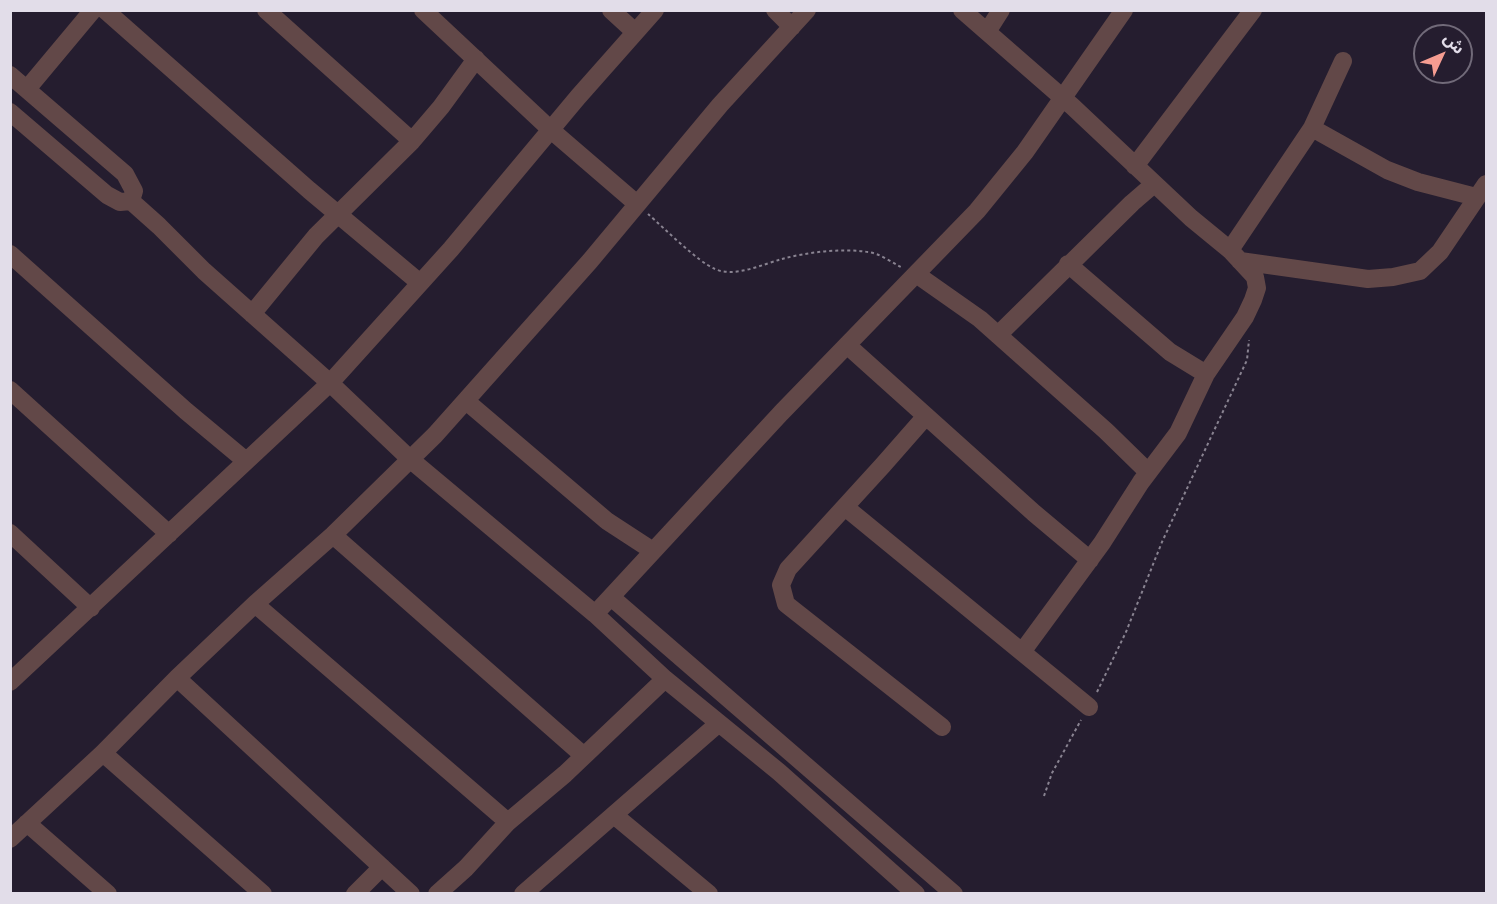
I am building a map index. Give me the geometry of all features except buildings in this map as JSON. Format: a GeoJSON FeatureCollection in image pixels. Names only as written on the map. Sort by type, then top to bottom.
{"type":"FeatureCollection","features":[{"type":"Feature","properties":{"kind":"street"},"geometry":{"type":"LineString","coordinates":[[27,88],[93,10]]}},
{"type":"Feature","properties":{"kind":"street"},"geometry":{"type":"LineString","coordinates":[[105,10],[301,183],[420,283]]}},
{"type":"Feature","properties":{"kind":"street"},"geometry":{"type":"LineString","coordinates":[[266,10],[412,141]]}},
{"type":"Feature","properties":{"kind":"street"},"geometry":{"type":"LineString","coordinates":[[423,10],[551,130],[637,204]]}},
{"type":"Feature","properties":{"kind":"street"},"geometry":{"type":"LineString","coordinates":[[611,10],[635,32]]}},
{"type":"Feature","properties":{"kind":"street"},"geometry":{"type":"LineString","coordinates":[[13,676],[91,608],[330,383],[420,283],[655,10]]}},
{"type":"Feature","properties":{"kind":"street"},"geometry":{"type":"LineString","coordinates":[[775,10],[792,27]]}},
{"type":"Feature","properties":{"kind":"street"},"geometry":{"type":"LineString","coordinates":[[10,839],[103,753],[255,604],[333,535],[411,460],[466,402],[720,105],[807,10]]}},
{"type":"Feature","properties":{"kind":"street"},"geometry":{"type":"LineString","coordinates":[[962,10],[1235,255],[1255,277],[1257,288],[1245,316],[1206,374],[1178,432],[1148,472],[1090,560],[1022,652]]}},
{"type":"Feature","properties":{"kind":"street"},"geometry":{"type":"LineString","coordinates":[[987,32],[1001,10]]}},
{"type":"Feature","properties":{"kind":"street"},"geometry":{"type":"LineString","coordinates":[[595,614],[847,345],[977,211],[1024,152],[1124,10]]}},
{"type":"Feature","properties":{"kind":"street"},"geometry":{"type":"LineString","coordinates":[[1135,166],[1253,10]]}},
{"type":"Feature","properties":{"kind":"street"},"geometry":{"type":"LineString","coordinates":[[252,314],[316,236],[412,141],[476,59]]}},
{"type":"Feature","properties":{"kind":"street"},"geometry":{"type":"LineString","coordinates":[[1235,255],[1312,128],[1343,61]]}},
{"type":"Feature","properties":{"kind":"street"},"geometry":{"type":"LineString","coordinates":[[10,75],[125,174],[134,191],[131,201]]}},
{"type":"Feature","properties":{"kind":"street"},"geometry":{"type":"LineString","coordinates":[[10,111],[107,195],[120,202],[131,201],[411,460],[595,614],[665,679],[779,772],[916,894]]}},
{"type":"Feature","properties":{"kind":"street"},"geometry":{"type":"LineString","coordinates":[[1235,255],[1368,279],[1393,277],[1420,271],[1440,252],[1481,191],[1418,182],[1387,170],[1312,128]]}},
{"type":"Feature","properties":{"kind":"street"},"geometry":{"type":"LineString","coordinates":[[998,335],[1068,264],[1154,184]]}},
{"type":"Feature","properties":{"kind":"street"},"geometry":{"type":"LineString","coordinates":[[10,254],[186,411],[246,461]]}},
{"type":"Feature","properties":{"kind":"street"},"geometry":{"type":"LineString","coordinates":[[1068,264],[1170,352],[1206,374]]}},
{"type":"Feature","properties":{"kind":"street"},"geometry":{"type":"LineString","coordinates":[[916,274],[948,295],[998,335],[1106,431],[1148,472]]}},
{"type":"Feature","properties":{"kind":"street"},"geometry":{"type":"LineString","coordinates":[[847,345],[1090,560]]}},
{"type":"Feature","properties":{"kind":"street"},"geometry":{"type":"LineString","coordinates":[[10,390],[169,534]]}},
{"type":"Feature","properties":{"kind":"street"},"geometry":{"type":"LineString","coordinates":[[466,402],[598,514],[653,551]]}},
{"type":"Feature","properties":{"kind":"street"},"geometry":{"type":"LineString","coordinates":[[926,416],[788,569],[781,585],[786,603],[942,727]]}},
{"type":"Feature","properties":{"kind":"street"},"geometry":{"type":"LineString","coordinates":[[845,507],[1089,706]]}},
{"type":"Feature","properties":{"kind":"street"},"geometry":{"type":"LineString","coordinates":[[10,533],[91,608]]}},
{"type":"Feature","properties":{"kind":"street"},"geometry":{"type":"LineString","coordinates":[[333,535],[584,756]]}},
{"type":"Feature","properties":{"kind":"street"},"geometry":{"type":"LineString","coordinates":[[611,597],[933,887],[954,894]]}},
{"type":"Feature","properties":{"kind":"street"},"geometry":{"type":"LineString","coordinates":[[255,604],[508,822]]}},
{"type":"Feature","properties":{"kind":"street"},"geometry":{"type":"LineString","coordinates":[[177,678],[411,894]]}},
{"type":"Feature","properties":{"kind":"street"},"geometry":{"type":"LineString","coordinates":[[437,894],[466,868],[508,822],[584,756],[665,679]]}},
{"type":"Feature","properties":{"kind":"street"},"geometry":{"type":"LineString","coordinates":[[523,894],[719,723]]}},
{"type":"Feature","properties":{"kind":"street"},"geometry":{"type":"LineString","coordinates":[[103,753],[263,894]]}},
{"type":"Feature","properties":{"kind":"street"},"geometry":{"type":"LineString","coordinates":[[614,815],[709,894]]}},
{"type":"Feature","properties":{"kind":"street"},"geometry":{"type":"LineString","coordinates":[[27,824],[108,894]]}},
{"type":"Feature","properties":{"kind":"street"},"geometry":{"type":"LineString","coordinates":[[355,894],[382,867]]}},
{"type":"Feature","properties":{"kind":"path"},"geometry":{"type":"LineString","coordinates":[[637,204],[714,269],[725,272],[745,270],[809,253],[870,252],[916,274]]}},
{"type":"Feature","properties":{"kind":"path"},"geometry":{"type":"LineString","coordinates":[[1044,796],[1062,753],[1112,663],[1159,548],[1247,360],[1249,341],[1245,316]]}}]}
